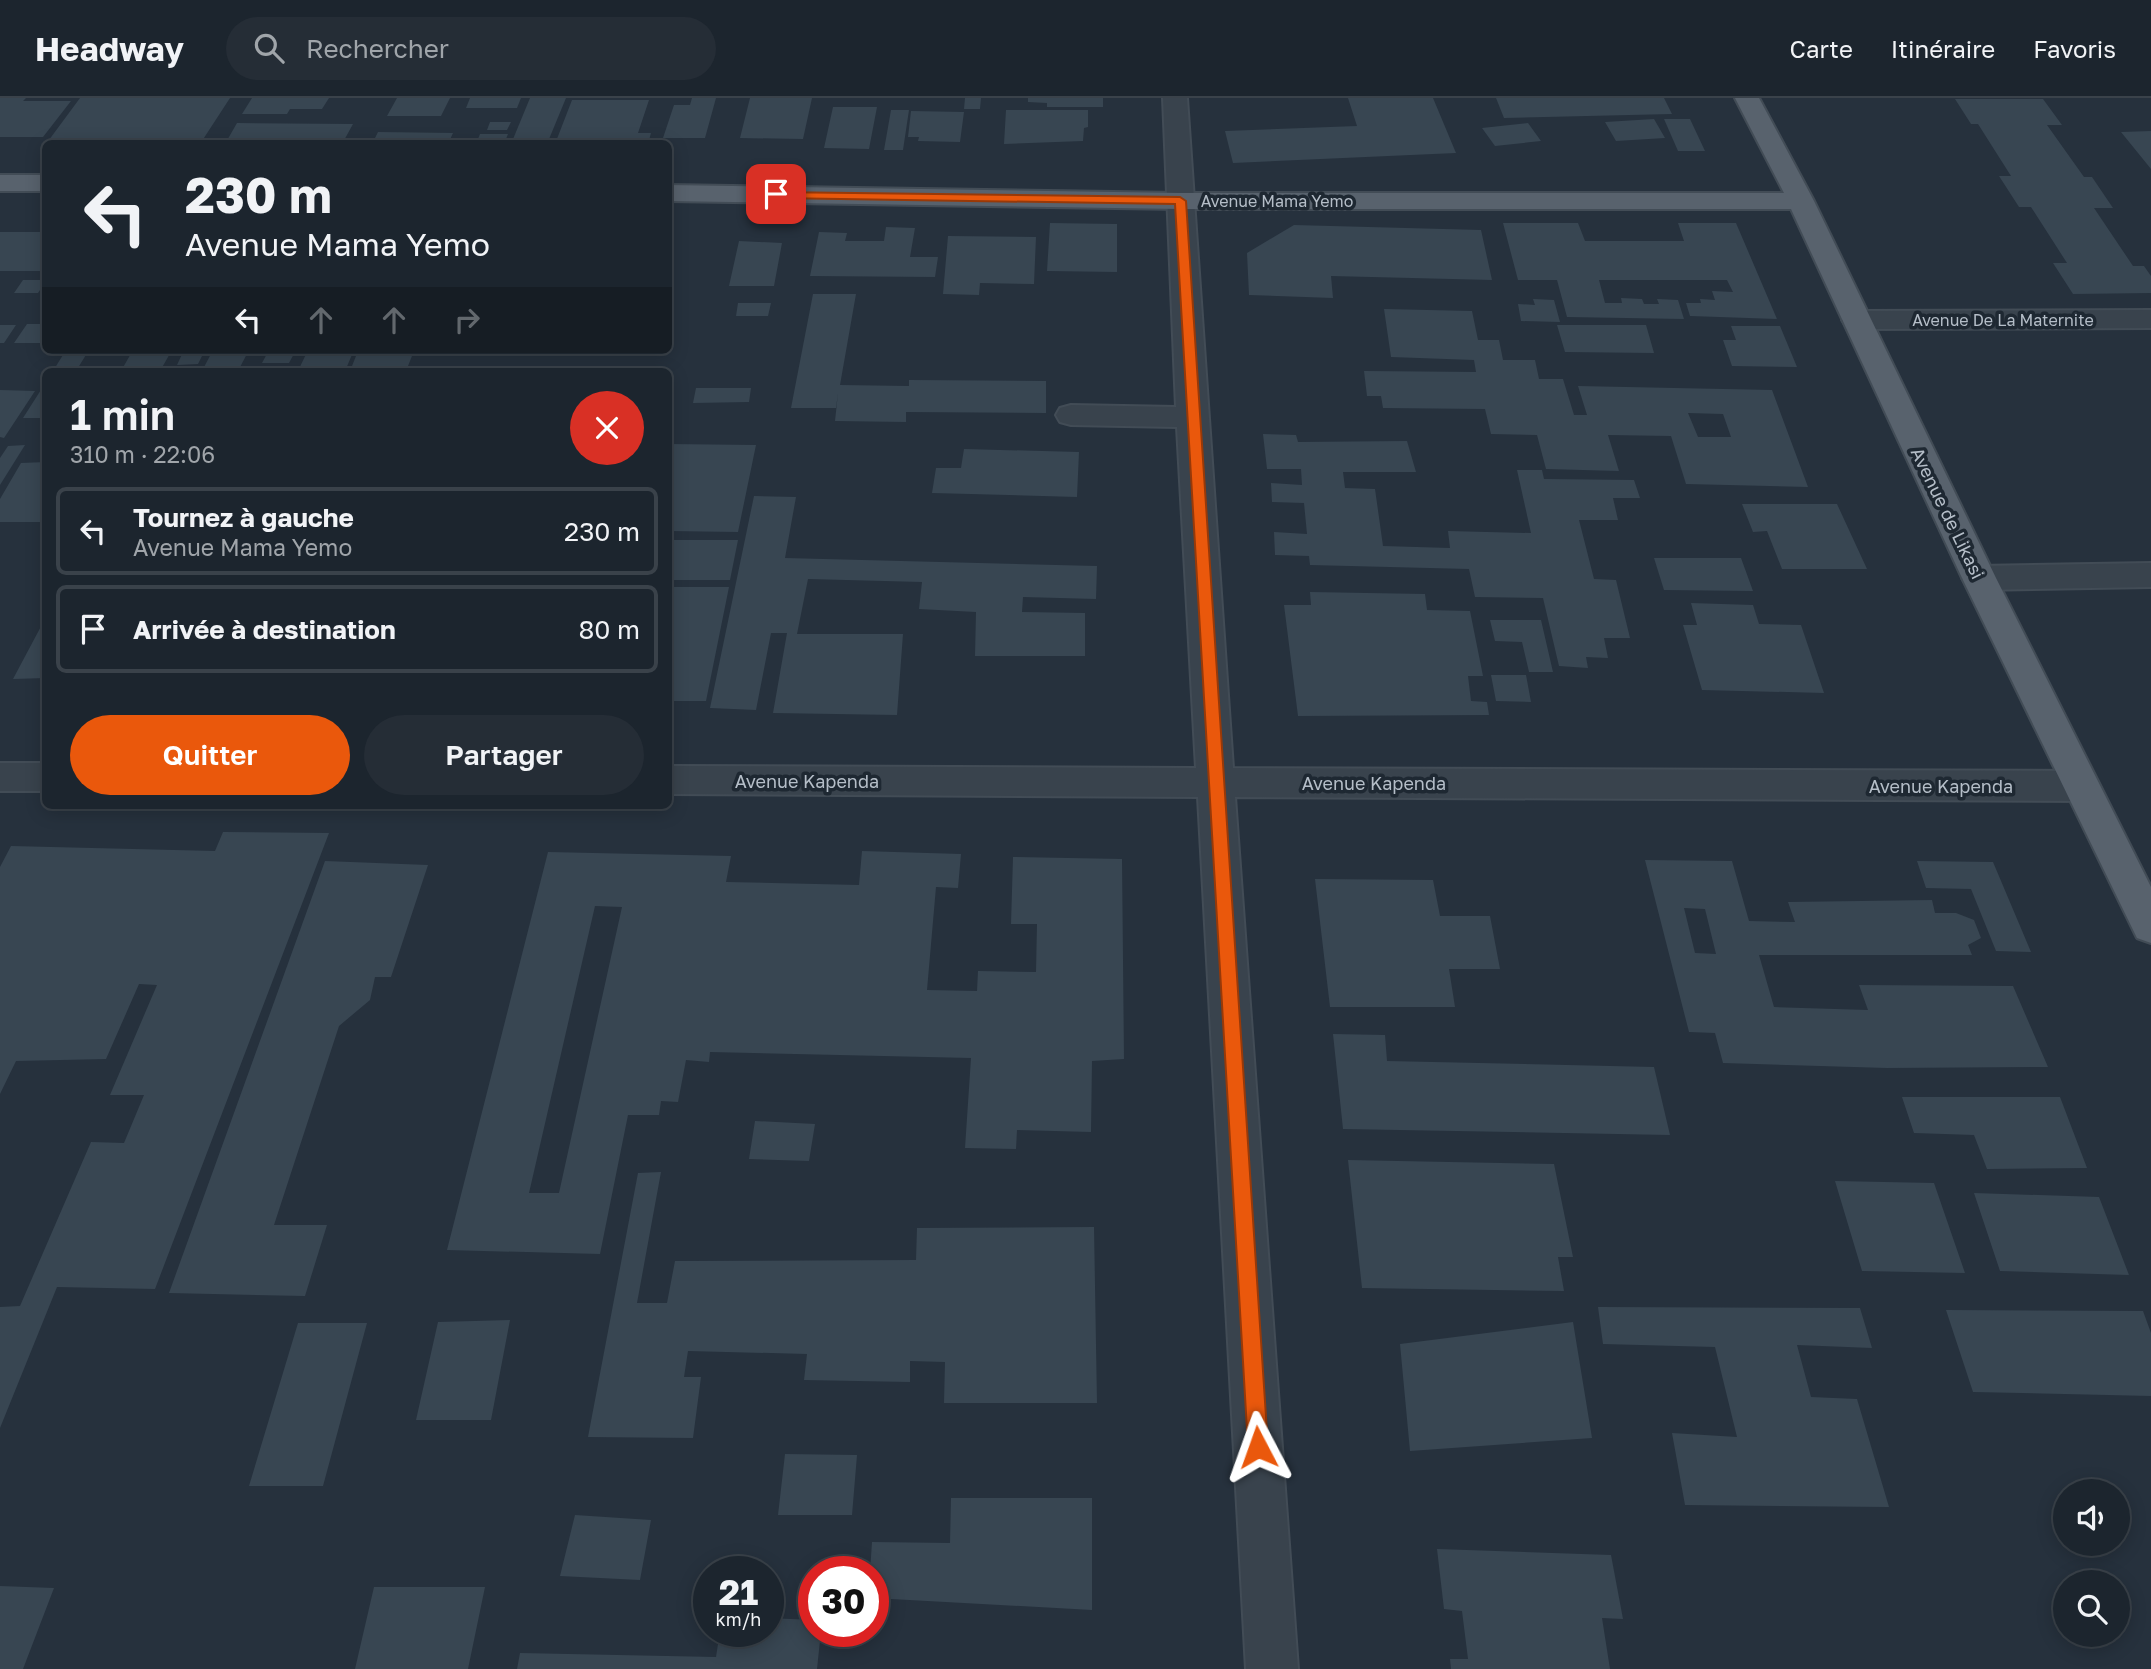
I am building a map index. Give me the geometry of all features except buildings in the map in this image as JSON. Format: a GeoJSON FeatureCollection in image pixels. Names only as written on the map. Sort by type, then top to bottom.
{"type":"FeatureCollection","features":[{"type":"Feature","properties":{"kind":"main road","name":"Avenue de Likasi"},"geometry":{"type":"LineString","coordinates":[[1747,98],[1801,201],[1979,578],[2151,926]]}},
{"type":"Feature","properties":{"kind":"main road"},"geometry":{"type":"LineString","coordinates":[[0,183],[42,183]]}},
{"type":"Feature","properties":{"kind":"main road","name":"Avenue Mama Yemo"},"geometry":{"type":"LineString","coordinates":[[672,193],[1180,201],[1801,201]]}},
{"type":"Feature","properties":{"kind":"street"},"geometry":{"type":"LineString","coordinates":[[1175,98],[1192,417],[1272,1669]]}},
{"type":"Feature","properties":{"kind":"street","name":"Avenue De La Maternite"},"geometry":{"type":"LineString","coordinates":[[1856,320],[2151,319]]}},
{"type":"Feature","properties":{"kind":"street"},"geometry":{"type":"LineString","coordinates":[[1071,415],[1192,417]]}},
{"type":"Feature","properties":{"kind":"street"},"geometry":{"type":"LineString","coordinates":[[1979,578],[2151,575]]}},
{"type":"Feature","properties":{"kind":"street"},"geometry":{"type":"LineString","coordinates":[[0,777],[42,777]]}},
{"type":"Feature","properties":{"kind":"street","name":"Avenue Kapenda"},"geometry":{"type":"LineString","coordinates":[[672,780],[2080,786]]}},
{"type":"Feature","properties":{"kind":"route"},"geometry":{"type":"LineString","coordinates":[[776,194],[1180,201],[1258,1447]]}}]}
